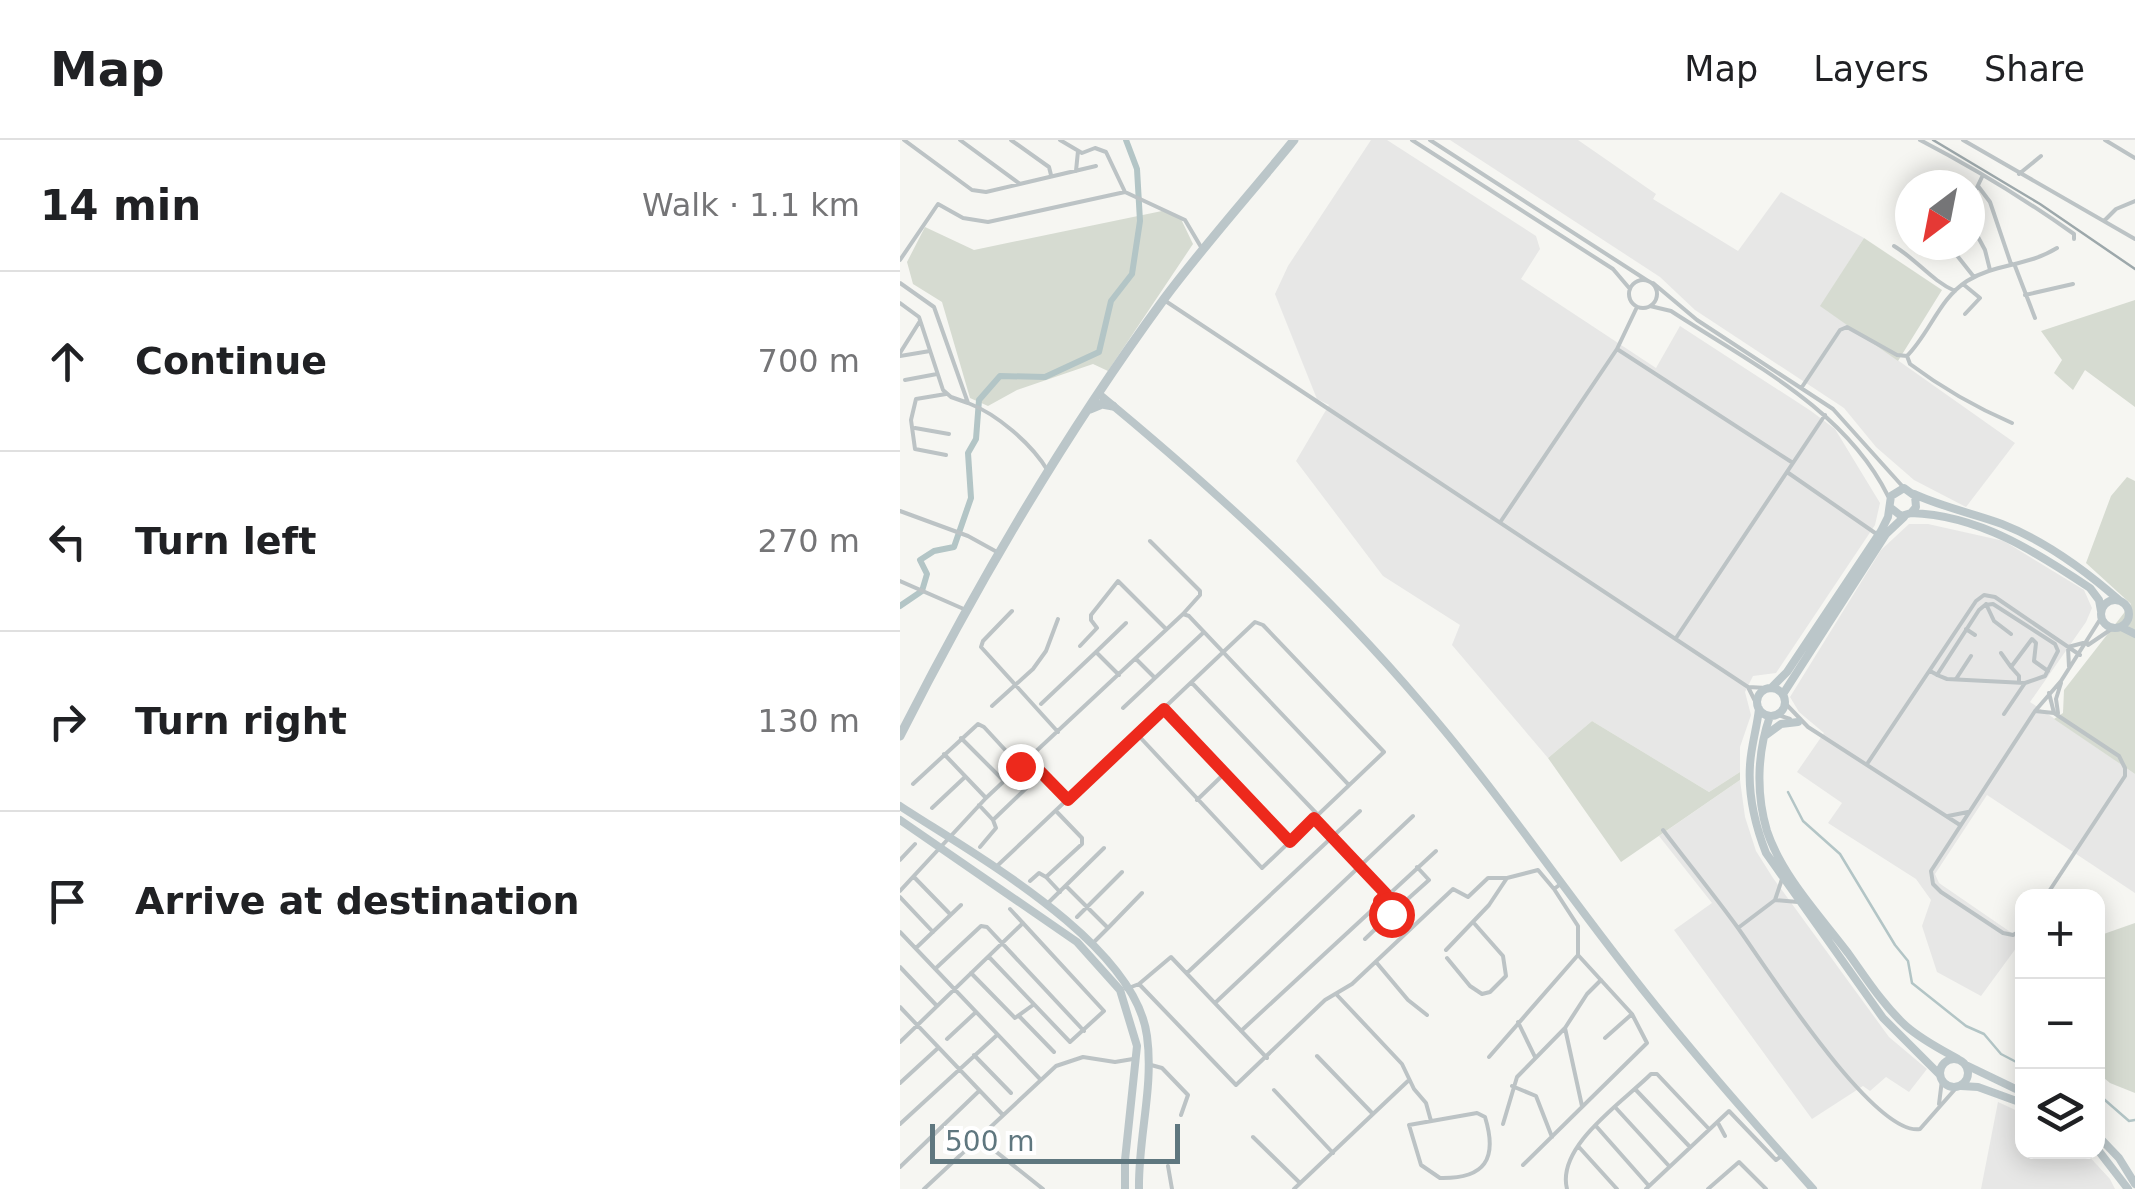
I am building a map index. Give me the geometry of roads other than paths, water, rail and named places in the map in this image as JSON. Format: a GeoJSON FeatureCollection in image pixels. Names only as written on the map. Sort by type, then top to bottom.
{"type":"FeatureCollection","features":[{"type":"Feature","properties":{"kind":"main road"},"geometry":{"type":"LineString","coordinates":[[902,729],[998,552],[1108,379],[1202,250],[1294,140]]}},
{"type":"Feature","properties":{"kind":"main road"},"geometry":{"type":"LineString","coordinates":[[1088,411],[1111,404],[1108,379]]}},
{"type":"Feature","properties":{"kind":"street"},"geometry":{"type":"LineString","coordinates":[[904,140],[972,190],[986,192],[1096,166]]}},
{"type":"Feature","properties":{"kind":"street"},"geometry":{"type":"LineString","coordinates":[[960,140],[1020,184]]}},
{"type":"Feature","properties":{"kind":"street"},"geometry":{"type":"LineString","coordinates":[[1012,140],[1050,167],[1052,176]]}},
{"type":"Feature","properties":{"kind":"street"},"geometry":{"type":"LineString","coordinates":[[1060,140],[1078,151],[1096,148],[1106,152],[1126,192]]}},
{"type":"Feature","properties":{"kind":"street"},"geometry":{"type":"LineString","coordinates":[[1412,140],[1613,268],[1630,289]]}},
{"type":"Feature","properties":{"kind":"street"},"geometry":{"type":"LineString","coordinates":[[1430,140],[1651,282],[1695,318],[1802,388],[1845,421],[1904,488],[1956,512],[2005,525],[2030,538],[2135,615]]}},
{"type":"Feature","properties":{"kind":"street"},"geometry":{"type":"LineString","coordinates":[[1920,140],[1970,170]]}},
{"type":"Feature","properties":{"kind":"street"},"geometry":{"type":"LineString","coordinates":[[1963,140],[2135,239]]}},
{"type":"Feature","properties":{"kind":"street"},"geometry":{"type":"LineString","coordinates":[[2106,140],[2135,158]]}},
{"type":"Feature","properties":{"kind":"street"},"geometry":{"type":"LineString","coordinates":[[1076,171],[1078,151]]}},
{"type":"Feature","properties":{"kind":"street"},"geometry":{"type":"LineString","coordinates":[[2019,174],[2041,156]]}},
{"type":"Feature","properties":{"kind":"street"},"geometry":{"type":"LineString","coordinates":[[1985,178],[2001,183],[2074,234],[2074,239]]}},
{"type":"Feature","properties":{"kind":"street"},"geometry":{"type":"LineString","coordinates":[[900,260],[938,204],[962,218],[988,222],[1126,192],[1185,220],[1202,250]]}},
{"type":"Feature","properties":{"kind":"street"},"geometry":{"type":"LineString","coordinates":[[1985,195],[2035,318]]}},
{"type":"Feature","properties":{"kind":"street"},"geometry":{"type":"LineString","coordinates":[[2104,221],[2116,209],[2135,201]]}},
{"type":"Feature","properties":{"kind":"street"},"geometry":{"type":"LineString","coordinates":[[1894,246],[1940,284],[1955,291]]}},
{"type":"Feature","properties":{"kind":"street"},"geometry":{"type":"LineString","coordinates":[[1907,356],[1963,284],[1990,270],[2037,260],[2057,248]]}},
{"type":"Feature","properties":{"kind":"street"},"geometry":{"type":"LineString","coordinates":[[1985,253],[1990,270]]}},
{"type":"Feature","properties":{"kind":"street"},"geometry":{"type":"LineString","coordinates":[[1961,260],[1974,277]]}},
{"type":"Feature","properties":{"kind":"street"},"geometry":{"type":"LineString","coordinates":[[1637,307],[1630,289],[1635,282],[1651,282]]}},
{"type":"Feature","properties":{"kind":"street"},"geometry":{"type":"LineString","coordinates":[[1650,306],[1657,298],[1651,282]]}},
{"type":"Feature","properties":{"kind":"street"},"geometry":{"type":"LineString","coordinates":[[900,283],[934,307],[970,404]]}},
{"type":"Feature","properties":{"kind":"street"},"geometry":{"type":"LineString","coordinates":[[1963,284],[1980,298],[1964,314]]}},
{"type":"Feature","properties":{"kind":"street"},"geometry":{"type":"LineString","coordinates":[[2025,295],[2074,284]]}},
{"type":"Feature","properties":{"kind":"street"},"geometry":{"type":"LineString","coordinates":[[1164,300],[1748,687],[1758,707],[1808,726],[1960,825]]}},
{"type":"Feature","properties":{"kind":"street"},"geometry":{"type":"LineString","coordinates":[[901,305],[918,314],[946,394]]}},
{"type":"Feature","properties":{"kind":"street"},"geometry":{"type":"LineString","coordinates":[[1637,307],[1671,312],[1825,415],[1850,440],[1896,514],[1966,524],[2012,539],[2090,588],[2099,600],[2101,614],[2117,628],[2135,634]]}},
{"type":"Feature","properties":{"kind":"street"},"geometry":{"type":"LineString","coordinates":[[1500,521],[1617,349],[1637,307]]}},
{"type":"Feature","properties":{"kind":"street"},"geometry":{"type":"LineString","coordinates":[[900,354],[920,321]]}},
{"type":"Feature","properties":{"kind":"street"},"geometry":{"type":"LineString","coordinates":[[1802,388],[1844,327],[1907,356]]}},
{"type":"Feature","properties":{"kind":"street"},"geometry":{"type":"LineString","coordinates":[[1617,349],[1793,463]]}},
{"type":"Feature","properties":{"kind":"street"},"geometry":{"type":"LineString","coordinates":[[900,354],[930,351]]}},
{"type":"Feature","properties":{"kind":"street"},"geometry":{"type":"LineString","coordinates":[[1907,356],[1910,364],[1956,396],[1994,418],[2012,423]]}},
{"type":"Feature","properties":{"kind":"street"},"geometry":{"type":"LineString","coordinates":[[905,380],[937,374]]}},
{"type":"Feature","properties":{"kind":"street"},"geometry":{"type":"LineString","coordinates":[[946,455],[915,450],[912,412],[916,400],[946,394],[980,407],[1051,466]]}},
{"type":"Feature","properties":{"kind":"street"},"geometry":{"type":"LineString","coordinates":[[1099,394],[1237,512],[1374,650],[1467,759],[1558,886],[1711,1074],[1812,1189]]}},
{"type":"Feature","properties":{"kind":"street"},"geometry":{"type":"LineString","coordinates":[[1676,638],[1825,415]]}},
{"type":"Feature","properties":{"kind":"street"},"geometry":{"type":"LineString","coordinates":[[912,428],[949,434]]}},
{"type":"Feature","properties":{"kind":"street"},"geometry":{"type":"LineString","coordinates":[[1040,456],[1051,466]]}},
{"type":"Feature","properties":{"kind":"street"},"geometry":{"type":"LineString","coordinates":[[1787,472],[1878,536]]}},
{"type":"Feature","properties":{"kind":"street"},"geometry":{"type":"LineString","coordinates":[[1904,488],[1894,492],[1878,536],[1788,672],[1779,684],[1758,697],[1750,766],[1752,806],[1766,852],[1782,879],[1883,1018],[1948,1086],[1978,1088],[2015,1101]]}},
{"type":"Feature","properties":{"kind":"street"},"geometry":{"type":"LineString","coordinates":[[1914,494],[1917,502],[1886,534],[1774,715],[1763,738],[1759,777],[1762,809],[1784,866],[1895,1015],[1926,1042],[2015,1088]]}},
{"type":"Feature","properties":{"kind":"street"},"geometry":{"type":"LineString","coordinates":[[900,511],[968,536],[998,552]]}},
{"type":"Feature","properties":{"kind":"street"},"geometry":{"type":"LineString","coordinates":[[933,932],[900,894],[986,798],[1200,595],[1200,590],[1150,540]]}},
{"type":"Feature","properties":{"kind":"street"},"geometry":{"type":"LineString","coordinates":[[1080,646],[1096,630],[1090,618],[1118,581],[1166,629]]}},
{"type":"Feature","properties":{"kind":"street"},"geometry":{"type":"LineString","coordinates":[[903,583],[966,610]]}},
{"type":"Feature","properties":{"kind":"street"},"geometry":{"type":"LineString","coordinates":[[1866,764],[1976,601],[1984,595],[1995,597],[2080,655]]}},
{"type":"Feature","properties":{"kind":"street"},"geometry":{"type":"LineString","coordinates":[[2015,934],[2003,933],[1933,884],[1931,871],[2034,711],[2080,655],[2110,600],[2123,603]]}},
{"type":"Feature","properties":{"kind":"street"},"geometry":{"type":"LineString","coordinates":[[2068,647],[2086,645],[2117,628],[2129,618],[2123,603]]}},
{"type":"Feature","properties":{"kind":"street"},"geometry":{"type":"LineString","coordinates":[[1937,675],[1986,604]]}},
{"type":"Feature","properties":{"kind":"street"},"geometry":{"type":"LineString","coordinates":[[1986,604],[1994,621],[2011,634]]}},
{"type":"Feature","properties":{"kind":"street"},"geometry":{"type":"LineString","coordinates":[[1930,670],[1956,679],[2022,683],[2038,680],[2048,671],[2058,656],[2055,644],[1994,604],[1986,604]]}},
{"type":"Feature","properties":{"kind":"street"},"geometry":{"type":"LineString","coordinates":[[1012,610],[981,647],[1058,732]]}},
{"type":"Feature","properties":{"kind":"street"},"geometry":{"type":"LineString","coordinates":[[1182,614],[1204,632],[1349,785]]}},
{"type":"Feature","properties":{"kind":"street"},"geometry":{"type":"LineString","coordinates":[[992,706],[1033,669],[1058,619]]}},
{"type":"Feature","properties":{"kind":"street"},"geometry":{"type":"LineString","coordinates":[[995,868],[1255,622],[1263,624],[1384,752],[1262,868],[1137,734]]}},
{"type":"Feature","properties":{"kind":"street"},"geometry":{"type":"LineString","coordinates":[[1042,704],[1126,623]]}},
{"type":"Feature","properties":{"kind":"street"},"geometry":{"type":"LineString","coordinates":[[1966,630],[1975,635]]}},
{"type":"Feature","properties":{"kind":"street"},"geometry":{"type":"LineString","coordinates":[[1123,708],[1204,632]]}},
{"type":"Feature","properties":{"kind":"street"},"geometry":{"type":"LineString","coordinates":[[2011,667],[2032,639],[2036,644],[2034,660],[2048,671]]}},
{"type":"Feature","properties":{"kind":"street"},"geometry":{"type":"LineString","coordinates":[[2068,647],[2069,669]]}},
{"type":"Feature","properties":{"kind":"street"},"geometry":{"type":"LineString","coordinates":[[1096,652],[1118,675]]}},
{"type":"Feature","properties":{"kind":"street"},"geometry":{"type":"LineString","coordinates":[[2001,652],[2022,683]]}},
{"type":"Feature","properties":{"kind":"street"},"geometry":{"type":"LineString","coordinates":[[1956,679],[1971,656]]}},
{"type":"Feature","properties":{"kind":"street"},"geometry":{"type":"LineString","coordinates":[[1136,658],[1155,678]]}},
{"type":"Feature","properties":{"kind":"street"},"geometry":{"type":"LineString","coordinates":[[2057,715],[2061,680]]}},
{"type":"Feature","properties":{"kind":"street"},"geometry":{"type":"LineString","coordinates":[[1192,682],[1386,894]]}},
{"type":"Feature","properties":{"kind":"street"},"geometry":{"type":"LineString","coordinates":[[2004,714],[2022,683]]}},
{"type":"Feature","properties":{"kind":"street"},"geometry":{"type":"LineString","coordinates":[[1748,687],[1769,688],[1784,698],[1808,726]]}},
{"type":"Feature","properties":{"kind":"street"},"geometry":{"type":"LineString","coordinates":[[2050,693],[2057,715]]}},
{"type":"Feature","properties":{"kind":"street"},"geometry":{"type":"LineString","coordinates":[[1164,709],[1290,842]]}},
{"type":"Feature","properties":{"kind":"street"},"geometry":{"type":"LineString","coordinates":[[2034,711],[2057,715],[2119,756],[2125,772],[2050,889]]}},
{"type":"Feature","properties":{"kind":"street"},"geometry":{"type":"LineString","coordinates":[[1763,738],[1776,725],[1798,722]]}},
{"type":"Feature","properties":{"kind":"street"},"geometry":{"type":"LineString","coordinates":[[914,784],[974,726],[981,725],[1020,766]]}},
{"type":"Feature","properties":{"kind":"street"},"geometry":{"type":"LineString","coordinates":[[962,738],[1004,782]]}},
{"type":"Feature","properties":{"kind":"street"},"geometry":{"type":"LineString","coordinates":[[944,754],[986,798]]}},
{"type":"Feature","properties":{"kind":"street"},"geometry":{"type":"LineString","coordinates":[[1028,759],[1068,800]]}},
{"type":"Feature","properties":{"kind":"street"},"geometry":{"type":"LineString","coordinates":[[1197,800],[1225,773]]}},
{"type":"Feature","properties":{"kind":"street"},"geometry":{"type":"LineString","coordinates":[[993,820],[1042,774]]}},
{"type":"Feature","properties":{"kind":"street"},"geometry":{"type":"LineString","coordinates":[[932,808],[965,777]]}},
{"type":"Feature","properties":{"kind":"street"},"geometry":{"type":"LineString","coordinates":[[979,805],[993,820],[994,834],[980,847]]}},
{"type":"Feature","properties":{"kind":"street"},"geometry":{"type":"LineString","coordinates":[[900,806],[1047,905],[1092,944],[1130,987],[1147,1034],[1139,1189]]}},
{"type":"Feature","properties":{"kind":"street"},"geometry":{"type":"LineString","coordinates":[[1046,876],[1083,841],[1056,811]]}},
{"type":"Feature","properties":{"kind":"street"},"geometry":{"type":"LineString","coordinates":[[1187,973],[1360,812]]}},
{"type":"Feature","properties":{"kind":"street"},"geometry":{"type":"LineString","coordinates":[[1947,816],[1968,812]]}},
{"type":"Feature","properties":{"kind":"street"},"geometry":{"type":"LineString","coordinates":[[1215,1002],[1413,816]]}},
{"type":"Feature","properties":{"kind":"street"},"geometry":{"type":"LineString","coordinates":[[900,820],[1077,942],[1236,1086],[1325,1000],[1337,995],[1376,962],[1454,889],[1468,897],[1488,878],[1538,870],[1558,886],[1578,926],[1578,955],[1488,1057]]}},
{"type":"Feature","properties":{"kind":"street"},"geometry":{"type":"LineString","coordinates":[[1663,830],[1847,1078],[1897,1124],[1913,1130],[1926,1125],[1939,1104],[1969,1074],[1962,1062]]}},
{"type":"Feature","properties":{"kind":"street"},"geometry":{"type":"LineString","coordinates":[[900,860],[915,844]]}},
{"type":"Feature","properties":{"kind":"street"},"geometry":{"type":"LineString","coordinates":[[1047,905],[1104,848]]}},
{"type":"Feature","properties":{"kind":"street"},"geometry":{"type":"LineString","coordinates":[[1241,1031],[1436,850]]}},
{"type":"Feature","properties":{"kind":"street"},"geometry":{"type":"LineString","coordinates":[[1365,939],[1429,880],[1417,867]]}},
{"type":"Feature","properties":{"kind":"street"},"geometry":{"type":"LineString","coordinates":[[1077,917],[1122,872]]}},
{"type":"Feature","properties":{"kind":"street"},"geometry":{"type":"LineString","coordinates":[[1030,882],[1039,873],[1060,892]]}},
{"type":"Feature","properties":{"kind":"street"},"geometry":{"type":"LineString","coordinates":[[914,878],[950,915]]}},
{"type":"Feature","properties":{"kind":"street"},"geometry":{"type":"LineString","coordinates":[[1446,950],[1474,922],[1506,878]]}},
{"type":"Feature","properties":{"kind":"street"},"geometry":{"type":"LineString","coordinates":[[1738,928],[1776,900],[1782,879]]}},
{"type":"Feature","properties":{"kind":"street"},"geometry":{"type":"LineString","coordinates":[[1066,886],[1108,928]]}},
{"type":"Feature","properties":{"kind":"street"},"geometry":{"type":"LineString","coordinates":[[1092,944],[1142,893]]}},
{"type":"Feature","properties":{"kind":"street"},"geometry":{"type":"LineString","coordinates":[[1776,900],[1798,902]]}},
{"type":"Feature","properties":{"kind":"street"},"geometry":{"type":"LineString","coordinates":[[1379,901],[1391,914]]}},
{"type":"Feature","properties":{"kind":"street"},"geometry":{"type":"LineString","coordinates":[[916,948],[961,905]]}},
{"type":"Feature","properties":{"kind":"street"},"geometry":{"type":"LineString","coordinates":[[989,957],[1069,1041],[1105,1009],[1010,909]]}},
{"type":"Feature","properties":{"kind":"street"},"geometry":{"type":"LineString","coordinates":[[1446,958],[1482,994],[1490,992],[1506,976],[1508,970],[1502,956],[1474,922]]}},
{"type":"Feature","properties":{"kind":"street"},"geometry":{"type":"LineString","coordinates":[[900,1042],[1023,923]]}},
{"type":"Feature","properties":{"kind":"street"},"geometry":{"type":"LineString","coordinates":[[935,969],[981,926],[987,927],[1084,1030]]}},
{"type":"Feature","properties":{"kind":"street"},"geometry":{"type":"LineString","coordinates":[[900,932],[1040,1079]]}},
{"type":"Feature","properties":{"kind":"street"},"geometry":{"type":"LineString","coordinates":[[1523,1165],[1646,1047],[1647,1040],[1632,1014],[1578,955]]}},
{"type":"Feature","properties":{"kind":"street"},"geometry":{"type":"LineString","coordinates":[[1130,987],[1171,957],[1267,1058]]}},
{"type":"Feature","properties":{"kind":"street"},"geometry":{"type":"LineString","coordinates":[[1376,962],[1426,1015]]}},
{"type":"Feature","properties":{"kind":"street"},"geometry":{"type":"LineString","coordinates":[[900,966],[937,1006]]}},
{"type":"Feature","properties":{"kind":"street"},"geometry":{"type":"LineString","coordinates":[[971,973],[1054,1052]]}},
{"type":"Feature","properties":{"kind":"street"},"geometry":{"type":"LineString","coordinates":[[1502,1124],[1512,1086],[1565,1028],[1601,980]]}},
{"type":"Feature","properties":{"kind":"street"},"geometry":{"type":"LineString","coordinates":[[1125,1189],[1124,1160],[1135,1059],[1130,987]]}},
{"type":"Feature","properties":{"kind":"street"},"geometry":{"type":"LineString","coordinates":[[1337,995],[1406,1070],[1426,1103],[1431,1122]]}},
{"type":"Feature","properties":{"kind":"street"},"geometry":{"type":"LineString","coordinates":[[1020,1017],[1034,1004]]}},
{"type":"Feature","properties":{"kind":"street"},"geometry":{"type":"LineString","coordinates":[[900,1007],[1003,1114]]}},
{"type":"Feature","properties":{"kind":"street"},"geometry":{"type":"LineString","coordinates":[[948,1039],[976,1012]]}},
{"type":"Feature","properties":{"kind":"street"},"geometry":{"type":"LineString","coordinates":[[1605,1038],[1632,1014]]}},
{"type":"Feature","properties":{"kind":"street"},"geometry":{"type":"LineString","coordinates":[[1518,1022],[1535,1057]]}},
{"type":"Feature","properties":{"kind":"street"},"geometry":{"type":"LineString","coordinates":[[1565,1028],[1583,1108]]}},
{"type":"Feature","properties":{"kind":"street"},"geometry":{"type":"LineString","coordinates":[[900,1124],[997,1035]]}},
{"type":"Feature","properties":{"kind":"street"},"geometry":{"type":"LineString","coordinates":[[900,1083],[938,1048]]}},
{"type":"Feature","properties":{"kind":"street"},"geometry":{"type":"LineString","coordinates":[[974,1055],[1010,1092]]}},
{"type":"Feature","properties":{"kind":"street"},"geometry":{"type":"LineString","coordinates":[[1317,1056],[1374,1114]]}},
{"type":"Feature","properties":{"kind":"street"},"geometry":{"type":"LineString","coordinates":[[924,1189],[1040,1079],[1074,1058],[1114,1062],[1135,1059]]}},
{"type":"Feature","properties":{"kind":"street"},"geometry":{"type":"LineString","coordinates":[[1939,1104],[1945,1062],[1962,1062]]}},
{"type":"Feature","properties":{"kind":"street"},"geometry":{"type":"LineString","coordinates":[[1147,1064],[1162,1068],[1184,1087],[1188,1103],[1181,1114]]}},
{"type":"Feature","properties":{"kind":"street"},"geometry":{"type":"LineString","coordinates":[[1568,1189],[1567,1164],[1578,1146],[1651,1074],[1656,1073],[1710,1129]]}},
{"type":"Feature","properties":{"kind":"street"},"geometry":{"type":"LineString","coordinates":[[1294,1189],[1409,1080]]}},
{"type":"Feature","properties":{"kind":"street"},"geometry":{"type":"LineString","coordinates":[[1512,1086],[1536,1096],[1552,1138]]}},
{"type":"Feature","properties":{"kind":"street"},"geometry":{"type":"LineString","coordinates":[[1636,1089],[1690,1147]]}},
{"type":"Feature","properties":{"kind":"street"},"geometry":{"type":"LineString","coordinates":[[1274,1090],[1333,1153]]}},
{"type":"Feature","properties":{"kind":"street"},"geometry":{"type":"LineString","coordinates":[[900,1167],[979,1091]]}},
{"type":"Feature","properties":{"kind":"street"},"geometry":{"type":"LineString","coordinates":[[1615,1107],[1669,1166]]}},
{"type":"Feature","properties":{"kind":"street"},"geometry":{"type":"LineString","coordinates":[[1596,1126],[1648,1187],[1731,1112],[1773,1158],[1782,1155]]}},
{"type":"Feature","properties":{"kind":"street"},"geometry":{"type":"LineString","coordinates":[[1482,1115],[1492,1146],[1486,1163],[1472,1174],[1435,1177],[1421,1165],[1409,1125],[1431,1122],[1482,1115]]}},
{"type":"Feature","properties":{"kind":"street"},"geometry":{"type":"LineString","coordinates":[[1717,1122],[1726,1136]]}},
{"type":"Feature","properties":{"kind":"street"},"geometry":{"type":"LineString","coordinates":[[1253,1137],[1300,1184]]}},
{"type":"Feature","properties":{"kind":"street"},"geometry":{"type":"LineString","coordinates":[[978,1138],[1043,1189]]}},
{"type":"Feature","properties":{"kind":"street"},"geometry":{"type":"LineString","coordinates":[[2105,1144],[2135,1184]]}},
{"type":"Feature","properties":{"kind":"street"},"geometry":{"type":"LineString","coordinates":[[1578,1146],[1617,1189]]}},
{"type":"Feature","properties":{"kind":"street"},"geometry":{"type":"LineString","coordinates":[[2105,1159],[2128,1189]]}},
{"type":"Feature","properties":{"kind":"street"},"geometry":{"type":"LineString","coordinates":[[1708,1189],[1741,1162],[1766,1189]]}},
{"type":"Feature","properties":{"kind":"street"},"geometry":{"type":"LineString","coordinates":[[1168,1166],[1172,1189]]}},
{"type":"Feature","properties":{"kind":"street"},"geometry":{"type":"LineString","coordinates":[[1716,1181],[1723,1189]]}},
{"type":"Feature","properties":{"kind":"waterway"},"geometry":{"type":"LineString","coordinates":[[900,606],[922,591],[927,574],[920,560],[934,551],[954,547],[971,498],[968,453],[976,439],[979,400],[1000,376],[1045,377],[1099,352],[1111,301],[1132,274],[1140,221],[1137,169],[1126,140]]}},
{"type":"Feature","properties":{"kind":"waterway"},"geometry":{"type":"LineString","coordinates":[[1788,792],[1803,821],[1840,854],[1908,961],[1912,983],[2015,1061]]}},
{"type":"Feature","properties":{"kind":"waterway"},"geometry":{"type":"LineString","coordinates":[[2105,1100],[2129,1121],[2135,1120]]}},
{"type":"Feature","properties":{"kind":"tram line"},"geometry":{"type":"LineString","coordinates":[[1933,140],[2040,204],[2135,269]]}}]}
